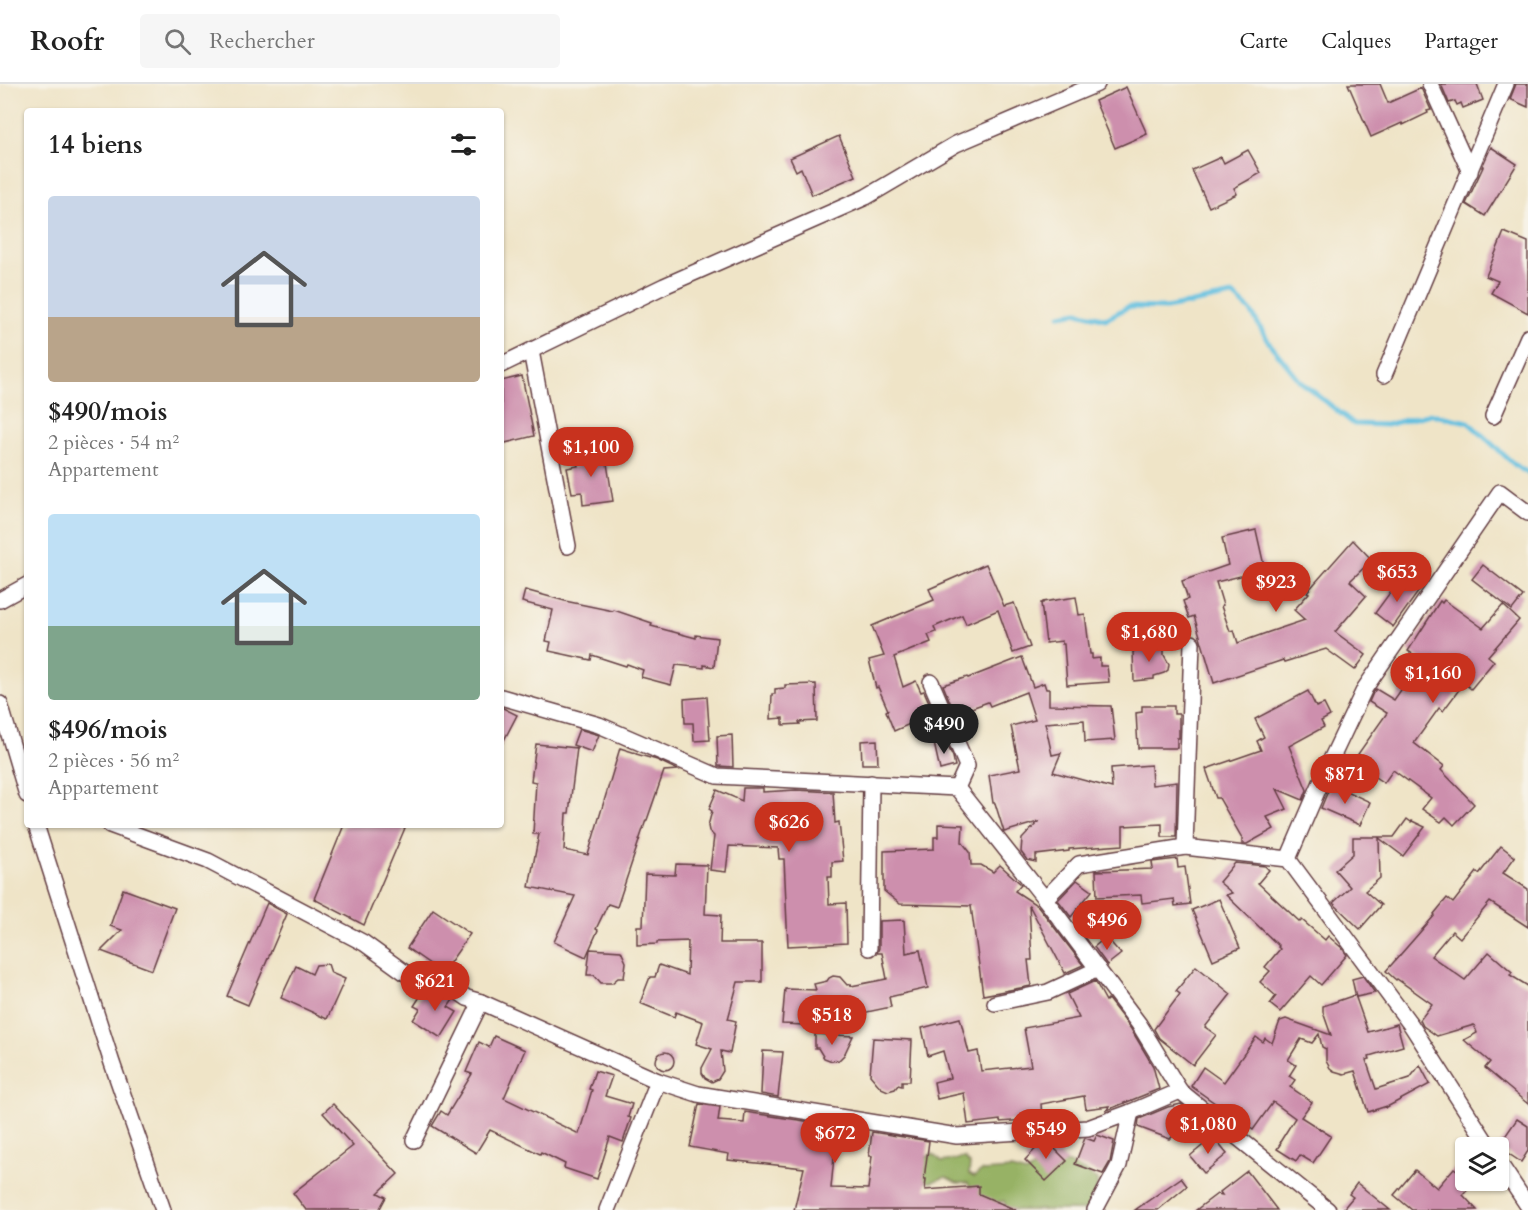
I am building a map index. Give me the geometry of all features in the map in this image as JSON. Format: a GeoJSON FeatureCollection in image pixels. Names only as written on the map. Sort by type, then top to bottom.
{"type":"FeatureCollection","features":[{"type":"Feature","properties":{"kind":"street"},"geometry":{"type":"LineString","coordinates":[[504,364],[664,286],[866,197],[956,144],[1097,84]]}},
{"type":"Feature","properties":{"kind":"street"},"geometry":{"type":"LineString","coordinates":[[1430,84],[1470,172]]}},
{"type":"Feature","properties":{"kind":"street"},"geometry":{"type":"LineString","coordinates":[[1384,375],[1506,84]]}},
{"type":"Feature","properties":{"kind":"street"},"geometry":{"type":"LineString","coordinates":[[1492,416],[1528,337]]}},
{"type":"Feature","properties":{"kind":"street"},"geometry":{"type":"LineString","coordinates":[[531,351],[568,546]]}},
{"type":"Feature","properties":{"kind":"street"},"geometry":{"type":"LineString","coordinates":[[1288,859],[1365,688],[1500,492],[1528,513]]}},
{"type":"Feature","properties":{"kind":"street"},"geometry":{"type":"LineString","coordinates":[[0,600],[24,587]]}},
{"type":"Feature","properties":{"kind":"street"},"geometry":{"type":"LineString","coordinates":[[1185,848],[1192,643]]}},
{"type":"Feature","properties":{"kind":"street"},"geometry":{"type":"LineString","coordinates":[[931,682],[967,766],[957,788]]}},
{"type":"Feature","properties":{"kind":"street"},"geometry":{"type":"LineString","coordinates":[[504,698],[599,725],[717,776],[957,788],[1045,899],[1139,1024],[1180,1091],[1328,1210]]}},
{"type":"Feature","properties":{"kind":"street"},"geometry":{"type":"LineString","coordinates":[[0,704],[24,785]]}},
{"type":"Feature","properties":{"kind":"street"},"geometry":{"type":"LineString","coordinates":[[869,948],[871,783]]}},
{"type":"Feature","properties":{"kind":"street"},"geometry":{"type":"LineString","coordinates":[[37,828],[112,1063],[163,1210]]}},
{"type":"Feature","properties":{"kind":"street"},"geometry":{"type":"LineString","coordinates":[[118,828],[208,861],[364,943],[411,977],[443,981],[467,998],[481,1002],[658,1081],[698,1094],[957,1136],[1088,1128],[1180,1091]]}},
{"type":"Feature","properties":{"kind":"street"},"geometry":{"type":"LineString","coordinates":[[1045,899],[1079,864],[1185,848],[1288,859],[1411,1025],[1483,1137]]}},
{"type":"Feature","properties":{"kind":"street"},"geometry":{"type":"LineString","coordinates":[[995,1003],[1048,992],[1098,969]]}},
{"type":"Feature","properties":{"kind":"street"},"geometry":{"type":"LineString","coordinates":[[414,1140],[481,1002]]}},
{"type":"Feature","properties":{"kind":"street"},"geometry":{"type":"LineString","coordinates":[[607,1210],[658,1081]]}},
{"type":"Feature","properties":{"kind":"street"},"geometry":{"type":"LineString","coordinates":[[1095,1210],[1119,1165],[1131,1112]]}},
{"type":"Feature","properties":{"kind":"street"},"geometry":{"type":"LineString","coordinates":[[1509,1178],[1528,1206]]}},
{"type":"Feature","properties":{"kind":"green space"},"geometry":{"type":"Polygon","coordinates":[[[933,1154],[942,1162],[964,1158],[970,1164],[969,1174],[974,1177],[982,1171],[1011,1169],[1026,1173],[1039,1166],[1054,1163],[1069,1164],[1097,1180],[1097,1193],[1090,1210],[1007,1210],[1004,1201],[991,1204],[972,1191],[968,1183],[957,1183],[946,1177],[923,1182],[923,1159],[933,1154]]]}},
{"type":"Feature","properties":{"kind":"building"},"geometry":{"type":"Polygon","coordinates":[[[1348,84],[1380,84],[1388,103],[1421,88],[1431,110],[1403,125],[1402,123],[1371,137],[1348,84]]]}},
{"type":"Feature","properties":{"kind":"building"},"geometry":{"type":"Polygon","coordinates":[[[1441,84],[1477,84],[1483,100],[1463,108],[1461,103],[1457,105],[1455,101],[1449,103],[1441,84]]]}},
{"type":"Feature","properties":{"kind":"building"},"geometry":{"type":"Polygon","coordinates":[[[1516,84],[1528,84],[1528,107],[1510,99],[1516,84]]]}},
{"type":"Feature","properties":{"kind":"building"},"geometry":{"type":"Polygon","coordinates":[[[1126,87],[1147,134],[1115,148],[1095,101],[1126,87]]]}},
{"type":"Feature","properties":{"kind":"building"},"geometry":{"type":"Polygon","coordinates":[[[839,136],[856,176],[812,195],[801,168],[796,171],[790,158],[839,136]]]}},
{"type":"Feature","properties":{"kind":"building"},"geometry":{"type":"Polygon","coordinates":[[[1491,147],[1517,164],[1485,216],[1466,204],[1491,147]]]}},
{"type":"Feature","properties":{"kind":"building"},"geometry":{"type":"Polygon","coordinates":[[[1248,150],[1261,173],[1234,188],[1237,194],[1209,207],[1192,170],[1221,157],[1224,163],[1248,150]]]}},
{"type":"Feature","properties":{"kind":"building"},"geometry":{"type":"Polygon","coordinates":[[[1504,232],[1528,242],[1528,313],[1491,293],[1498,281],[1486,276],[1504,232]]]}},
{"type":"Feature","properties":{"kind":"building"},"geometry":{"type":"Polygon","coordinates":[[[522,376],[534,436],[504,443],[504,380],[522,376]]]}},
{"type":"Feature","properties":{"kind":"building"},"geometry":{"type":"Polygon","coordinates":[[[605,451],[613,501],[583,505],[582,492],[572,493],[567,468],[578,466],[576,456],[605,451]]]}},
{"type":"Feature","properties":{"kind":"building"},"geometry":{"type":"Polygon","coordinates":[[[1256,530],[1265,570],[1216,582],[1230,631],[1234,630],[1238,643],[1305,620],[1294,610],[1353,540],[1372,560],[1350,581],[1366,596],[1335,632],[1366,655],[1355,670],[1326,649],[1284,662],[1283,660],[1214,683],[1194,616],[1189,618],[1183,601],[1188,599],[1182,581],[1228,565],[1222,538],[1256,530]]]}},
{"type":"Feature","properties":{"kind":"building"},"geometry":{"type":"Polygon","coordinates":[[[986,564],[1004,606],[1014,603],[1030,647],[1013,653],[998,610],[966,624],[962,615],[934,627],[936,632],[928,635],[931,642],[894,657],[903,687],[916,681],[921,692],[924,691],[931,707],[916,714],[919,720],[894,731],[886,711],[888,710],[878,687],[876,688],[869,660],[884,656],[872,626],[934,600],[929,589],[986,564]]]}},
{"type":"Feature","properties":{"kind":"building"},"geometry":{"type":"Polygon","coordinates":[[[1483,565],[1523,596],[1512,610],[1472,579],[1483,565]]]}},
{"type":"Feature","properties":{"kind":"building"},"geometry":{"type":"Polygon","coordinates":[[[1409,580],[1421,588],[1393,627],[1375,613],[1397,583],[1404,588],[1409,580]]]}},
{"type":"Feature","properties":{"kind":"building"},"geometry":{"type":"Polygon","coordinates":[[[525,590],[565,601],[614,610],[652,623],[651,626],[696,638],[696,635],[717,638],[714,667],[676,665],[671,685],[641,677],[643,670],[627,664],[626,666],[592,655],[591,660],[549,651],[551,642],[546,641],[553,610],[522,602],[525,590]]]}},
{"type":"Feature","properties":{"kind":"building"},"geometry":{"type":"Polygon","coordinates":[[[1076,597],[1079,615],[1085,614],[1090,654],[1092,654],[1092,659],[1100,658],[1100,666],[1107,666],[1109,682],[1067,685],[1064,644],[1062,641],[1046,643],[1041,603],[1076,597]]]}},
{"type":"Feature","properties":{"kind":"building"},"geometry":{"type":"Polygon","coordinates":[[[1444,600],[1483,628],[1503,605],[1519,620],[1488,656],[1494,661],[1471,689],[1464,683],[1443,711],[1439,708],[1414,743],[1444,766],[1441,770],[1474,804],[1454,825],[1446,817],[1441,822],[1422,809],[1431,798],[1393,770],[1384,783],[1357,765],[1362,757],[1358,754],[1387,713],[1369,702],[1373,693],[1376,689],[1394,700],[1422,660],[1408,651],[1440,601],[1442,603],[1444,600]]]}},
{"type":"Feature","properties":{"kind":"building"},"geometry":{"type":"Polygon","coordinates":[[[1164,646],[1164,655],[1169,664],[1168,670],[1154,676],[1154,679],[1134,681],[1133,651],[1136,651],[1136,647],[1164,646]]]}},
{"type":"Feature","properties":{"kind":"building"},"geometry":{"type":"Polygon","coordinates":[[[1022,657],[1033,687],[1044,683],[1046,689],[1049,689],[1049,705],[1111,706],[1115,740],[1085,742],[1084,720],[1045,723],[1052,755],[1061,753],[1053,772],[1112,788],[1111,768],[1151,765],[1152,785],[1177,782],[1176,837],[1162,837],[1162,824],[1123,826],[1123,845],[1069,849],[1069,851],[1036,855],[1036,862],[1027,860],[1021,852],[1022,839],[1038,822],[1004,832],[995,803],[993,803],[989,775],[1020,769],[1011,726],[1035,720],[1026,692],[990,706],[988,702],[955,714],[943,685],[1022,657]]]}},
{"type":"Feature","properties":{"kind":"building"},"geometry":{"type":"Polygon","coordinates":[[[816,684],[817,721],[783,725],[783,718],[771,719],[772,694],[775,694],[775,689],[785,688],[785,685],[816,684]]]}},
{"type":"Feature","properties":{"kind":"building"},"geometry":{"type":"Polygon","coordinates":[[[1308,691],[1316,707],[1324,704],[1330,716],[1321,721],[1324,727],[1289,746],[1307,790],[1303,800],[1277,789],[1287,809],[1267,817],[1274,829],[1247,844],[1242,844],[1242,838],[1219,798],[1216,798],[1206,769],[1261,750],[1257,741],[1264,737],[1255,719],[1308,691]]]}},
{"type":"Feature","properties":{"kind":"building"},"geometry":{"type":"Polygon","coordinates":[[[707,697],[710,740],[694,741],[693,723],[685,723],[684,699],[707,697]]]}},
{"type":"Feature","properties":{"kind":"building"},"geometry":{"type":"Polygon","coordinates":[[[1142,706],[1174,706],[1174,714],[1179,714],[1177,748],[1138,748],[1136,713],[1142,712],[1142,706]]]}},
{"type":"Feature","properties":{"kind":"building"},"geometry":{"type":"Polygon","coordinates":[[[504,708],[517,715],[504,740],[504,708]]]}},
{"type":"Feature","properties":{"kind":"building"},"geometry":{"type":"Polygon","coordinates":[[[579,729],[599,735],[592,752],[573,745],[579,729]]]}},
{"type":"Feature","properties":{"kind":"building"},"geometry":{"type":"Polygon","coordinates":[[[732,735],[733,767],[718,766],[717,736],[732,735]]]}},
{"type":"Feature","properties":{"kind":"building"},"geometry":{"type":"Polygon","coordinates":[[[877,740],[878,764],[862,764],[861,741],[877,740]]]}},
{"type":"Feature","properties":{"kind":"building"},"geometry":{"type":"Polygon","coordinates":[[[945,740],[955,766],[940,770],[934,743],[945,740]]]}},
{"type":"Feature","properties":{"kind":"building"},"geometry":{"type":"Polygon","coordinates":[[[536,744],[577,748],[569,813],[566,813],[564,850],[588,855],[620,748],[657,760],[678,770],[664,771],[617,907],[608,904],[586,957],[554,942],[575,896],[529,887],[539,834],[533,834],[536,782],[531,781],[536,744]]]}},
{"type":"Feature","properties":{"kind":"building"},"geometry":{"type":"Polygon","coordinates":[[[1331,784],[1370,802],[1360,825],[1321,808],[1331,784]]]}},
{"type":"Feature","properties":{"kind":"building"},"geometry":{"type":"Polygon","coordinates":[[[743,788],[763,788],[763,792],[796,790],[833,792],[835,823],[839,822],[843,861],[832,862],[832,877],[828,877],[829,904],[846,903],[847,943],[788,946],[784,859],[779,859],[778,848],[729,846],[726,872],[710,870],[714,836],[708,826],[712,811],[709,809],[717,790],[742,801],[743,788]]]}},
{"type":"Feature","properties":{"kind":"building"},"geometry":{"type":"Polygon","coordinates":[[[1407,819],[1425,827],[1403,856],[1379,838],[1380,878],[1365,891],[1381,905],[1360,929],[1333,903],[1350,887],[1335,870],[1353,854],[1353,837],[1394,837],[1407,819]]]}},
{"type":"Feature","properties":{"kind":"building"},"geometry":{"type":"Polygon","coordinates":[[[938,824],[963,825],[962,842],[970,852],[971,865],[981,865],[993,872],[1000,865],[1021,884],[1015,891],[1038,906],[1083,965],[1065,973],[1029,905],[1032,960],[1028,960],[1031,986],[983,995],[971,906],[900,904],[884,891],[884,851],[934,849],[934,837],[938,837],[938,824]]]}},
{"type":"Feature","properties":{"kind":"building"},"geometry":{"type":"Polygon","coordinates":[[[343,828],[405,828],[364,925],[314,899],[343,828]]]}},
{"type":"Feature","properties":{"kind":"building"},"geometry":{"type":"Polygon","coordinates":[[[1501,846],[1515,857],[1503,873],[1528,889],[1528,927],[1490,902],[1460,938],[1452,931],[1431,956],[1465,980],[1489,952],[1512,972],[1510,975],[1528,986],[1528,1104],[1485,1068],[1490,1062],[1464,1040],[1477,1033],[1474,1025],[1437,1036],[1423,1026],[1420,1020],[1432,1004],[1386,971],[1447,898],[1453,903],[1501,846]]]}},
{"type":"Feature","properties":{"kind":"building"},"geometry":{"type":"Polygon","coordinates":[[[1177,859],[1178,868],[1185,867],[1190,904],[1175,906],[1174,899],[1142,903],[1141,895],[1097,897],[1096,871],[1153,869],[1152,862],[1177,859]]]}},
{"type":"Feature","properties":{"kind":"building"},"geometry":{"type":"Polygon","coordinates":[[[1235,863],[1265,866],[1269,870],[1258,883],[1300,922],[1302,920],[1325,940],[1328,936],[1347,955],[1321,985],[1311,976],[1280,1012],[1270,1004],[1276,996],[1260,982],[1270,971],[1265,967],[1280,949],[1279,946],[1226,895],[1232,893],[1219,882],[1235,863]]]}},
{"type":"Feature","properties":{"kind":"building"},"geometry":{"type":"Polygon","coordinates":[[[676,864],[707,865],[705,914],[721,915],[720,943],[762,943],[762,982],[738,982],[728,1019],[736,1021],[730,1053],[721,1051],[723,1071],[718,1079],[712,1082],[705,1078],[702,1068],[712,1049],[696,1044],[703,1022],[676,1012],[674,1017],[640,1003],[650,977],[655,977],[659,965],[687,975],[688,941],[637,945],[637,926],[643,926],[645,874],[675,875],[676,864]]]}},
{"type":"Feature","properties":{"kind":"building"},"geometry":{"type":"Polygon","coordinates":[[[1077,880],[1092,891],[1071,917],[1058,900],[1077,880]]]}},
{"type":"Feature","properties":{"kind":"building"},"geometry":{"type":"Polygon","coordinates":[[[123,889],[175,908],[152,970],[101,951],[122,930],[110,926],[123,889]]]}},
{"type":"Feature","properties":{"kind":"building"},"geometry":{"type":"Polygon","coordinates":[[[1219,899],[1240,948],[1213,960],[1192,910],[1219,899]]]}},
{"type":"Feature","properties":{"kind":"building"},"geometry":{"type":"Polygon","coordinates":[[[267,903],[287,914],[248,1005],[227,996],[267,903]]]}},
{"type":"Feature","properties":{"kind":"building"},"geometry":{"type":"Polygon","coordinates":[[[433,909],[470,934],[444,971],[440,971],[407,948],[433,909]]]}},
{"type":"Feature","properties":{"kind":"building"},"geometry":{"type":"Polygon","coordinates":[[[904,920],[906,953],[920,950],[928,988],[889,997],[891,1007],[805,1025],[782,1024],[785,989],[816,990],[814,984],[827,981],[833,976],[840,977],[851,986],[887,979],[882,953],[877,953],[879,921],[904,920]]]}},
{"type":"Feature","properties":{"kind":"building"},"geometry":{"type":"Polygon","coordinates":[[[1106,937],[1121,954],[1107,965],[1094,947],[1106,937]]]}},
{"type":"Feature","properties":{"kind":"building"},"geometry":{"type":"Polygon","coordinates":[[[590,949],[621,951],[626,962],[624,978],[618,978],[612,983],[601,983],[594,975],[587,975],[590,949]]]}},
{"type":"Feature","properties":{"kind":"building"},"geometry":{"type":"Polygon","coordinates":[[[328,964],[331,973],[345,979],[327,1019],[281,998],[296,966],[312,974],[316,965],[328,964]]]}},
{"type":"Feature","properties":{"kind":"building"},"geometry":{"type":"Polygon","coordinates":[[[1196,966],[1231,994],[1205,1027],[1216,1035],[1193,1065],[1159,1038],[1154,1029],[1180,994],[1176,991],[1196,966]]]}},
{"type":"Feature","properties":{"kind":"building"},"geometry":{"type":"Polygon","coordinates":[[[1363,976],[1375,993],[1356,997],[1352,979],[1363,976]]]}},
{"type":"Feature","properties":{"kind":"building"},"geometry":{"type":"Polygon","coordinates":[[[1095,981],[1106,1001],[1108,999],[1131,1029],[1153,1066],[1159,1089],[1107,1110],[1109,1106],[1086,1109],[1084,1096],[1041,1104],[1042,1116],[1033,1118],[1037,1119],[968,1124],[964,1093],[937,1099],[934,1082],[950,1078],[943,1051],[928,1056],[922,1028],[960,1018],[969,1053],[978,1051],[981,1071],[1031,1066],[1024,1028],[1079,1018],[1067,994],[1095,981]]]}},
{"type":"Feature","properties":{"kind":"building"},"geometry":{"type":"Polygon","coordinates":[[[425,989],[439,990],[453,1000],[448,1007],[457,1012],[441,1038],[413,1020],[420,1009],[414,1006],[425,989]]]}},
{"type":"Feature","properties":{"kind":"building"},"geometry":{"type":"Polygon","coordinates":[[[1355,995],[1368,1032],[1397,1024],[1403,1046],[1369,1056],[1370,1059],[1366,1060],[1376,1089],[1410,1078],[1420,1065],[1430,1084],[1385,1108],[1387,1106],[1368,1112],[1355,1071],[1344,1074],[1330,1068],[1326,1061],[1326,1049],[1322,1047],[1319,1034],[1312,1043],[1301,1039],[1288,1060],[1296,1065],[1289,1076],[1295,1080],[1290,1087],[1312,1102],[1301,1117],[1331,1136],[1313,1163],[1300,1155],[1296,1161],[1277,1149],[1295,1118],[1273,1102],[1253,1130],[1191,1086],[1203,1067],[1224,1082],[1256,1037],[1263,1042],[1265,1038],[1272,1043],[1280,1021],[1286,1019],[1331,1035],[1323,1006],[1355,995]]]}},
{"type":"Feature","properties":{"kind":"building"},"geometry":{"type":"Polygon","coordinates":[[[815,1034],[853,1036],[844,1055],[839,1060],[832,1061],[824,1058],[818,1048],[815,1048],[815,1034]]]}},
{"type":"Feature","properties":{"kind":"building"},"geometry":{"type":"Polygon","coordinates":[[[494,1036],[525,1050],[504,1098],[579,1134],[595,1071],[612,1076],[605,1096],[632,1104],[628,1117],[631,1118],[623,1142],[610,1137],[597,1179],[564,1168],[565,1164],[490,1130],[476,1153],[432,1126],[441,1111],[447,1115],[472,1074],[466,1072],[479,1042],[489,1047],[494,1036]]]}},
{"type":"Feature","properties":{"kind":"building"},"geometry":{"type":"Polygon","coordinates":[[[873,1038],[912,1040],[910,1081],[902,1081],[902,1086],[898,1085],[895,1089],[888,1091],[881,1088],[870,1075],[873,1038]]]}},
{"type":"Feature","properties":{"kind":"building"},"geometry":{"type":"Polygon","coordinates":[[[763,1051],[783,1052],[778,1097],[761,1094],[763,1051]]]}},
{"type":"Feature","properties":{"kind":"building"},"geometry":{"type":"Polygon","coordinates":[[[661,1052],[669,1052],[674,1057],[672,1068],[661,1070],[656,1065],[656,1057],[661,1052]]]}},
{"type":"Feature","properties":{"kind":"building"},"geometry":{"type":"Polygon","coordinates":[[[333,1104],[398,1174],[378,1193],[386,1197],[379,1210],[306,1210],[293,1193],[353,1146],[323,1113],[333,1104]]]}},
{"type":"Feature","properties":{"kind":"building"},"geometry":{"type":"Polygon","coordinates":[[[699,1104],[720,1107],[718,1121],[744,1123],[745,1112],[837,1126],[831,1188],[868,1189],[872,1132],[929,1141],[924,1179],[926,1179],[925,1190],[979,1186],[979,1194],[1016,1210],[794,1210],[804,1168],[728,1160],[729,1154],[690,1147],[699,1104]]]}},
{"type":"Feature","properties":{"kind":"building"},"geometry":{"type":"Polygon","coordinates":[[[1181,1104],[1193,1114],[1170,1139],[1138,1127],[1139,1119],[1181,1104]]]}},
{"type":"Feature","properties":{"kind":"building"},"geometry":{"type":"Polygon","coordinates":[[[1517,1119],[1528,1126],[1528,1151],[1521,1162],[1509,1154],[1509,1137],[1505,1137],[1517,1119]]]}},
{"type":"Feature","properties":{"kind":"building"},"geometry":{"type":"Polygon","coordinates":[[[1097,1135],[1114,1141],[1110,1162],[1103,1174],[1075,1164],[1085,1138],[1094,1141],[1097,1135]]]}},
{"type":"Feature","properties":{"kind":"building"},"geometry":{"type":"Polygon","coordinates":[[[1213,1137],[1227,1154],[1204,1173],[1190,1156],[1213,1137]]]}},
{"type":"Feature","properties":{"kind":"building"},"geometry":{"type":"Polygon","coordinates":[[[1044,1140],[1067,1161],[1046,1181],[1025,1160],[1044,1140]]]}},
{"type":"Feature","properties":{"kind":"building"},"geometry":{"type":"Polygon","coordinates":[[[1454,1168],[1455,1191],[1466,1191],[1463,1195],[1477,1210],[1412,1210],[1394,1195],[1415,1170],[1437,1188],[1454,1168]]]}},
{"type":"Feature","properties":{"kind":"building"},"geometry":{"type":"Polygon","coordinates":[[[1247,1171],[1277,1210],[1196,1210],[1217,1194],[1222,1195],[1220,1192],[1247,1171]]]}},
{"type":"Feature","properties":{"kind":"building"},"geometry":{"type":"Polygon","coordinates":[[[1181,1178],[1187,1186],[1158,1210],[1135,1210],[1181,1178]]]}},
{"type":"Feature","properties":{"kind":"building"},"geometry":{"type":"Polygon","coordinates":[[[1357,1183],[1390,1210],[1342,1210],[1353,1197],[1349,1194],[1357,1183]]]}},
{"type":"Feature","properties":{"kind":"waterway"},"geometry":{"type":"LineString","coordinates":[[1060,315],[1078,312],[1106,319],[1128,307],[1166,308],[1233,295],[1250,310],[1270,344],[1300,381],[1354,424],[1386,425],[1430,414],[1468,422],[1516,466],[1528,473]]}}]}
